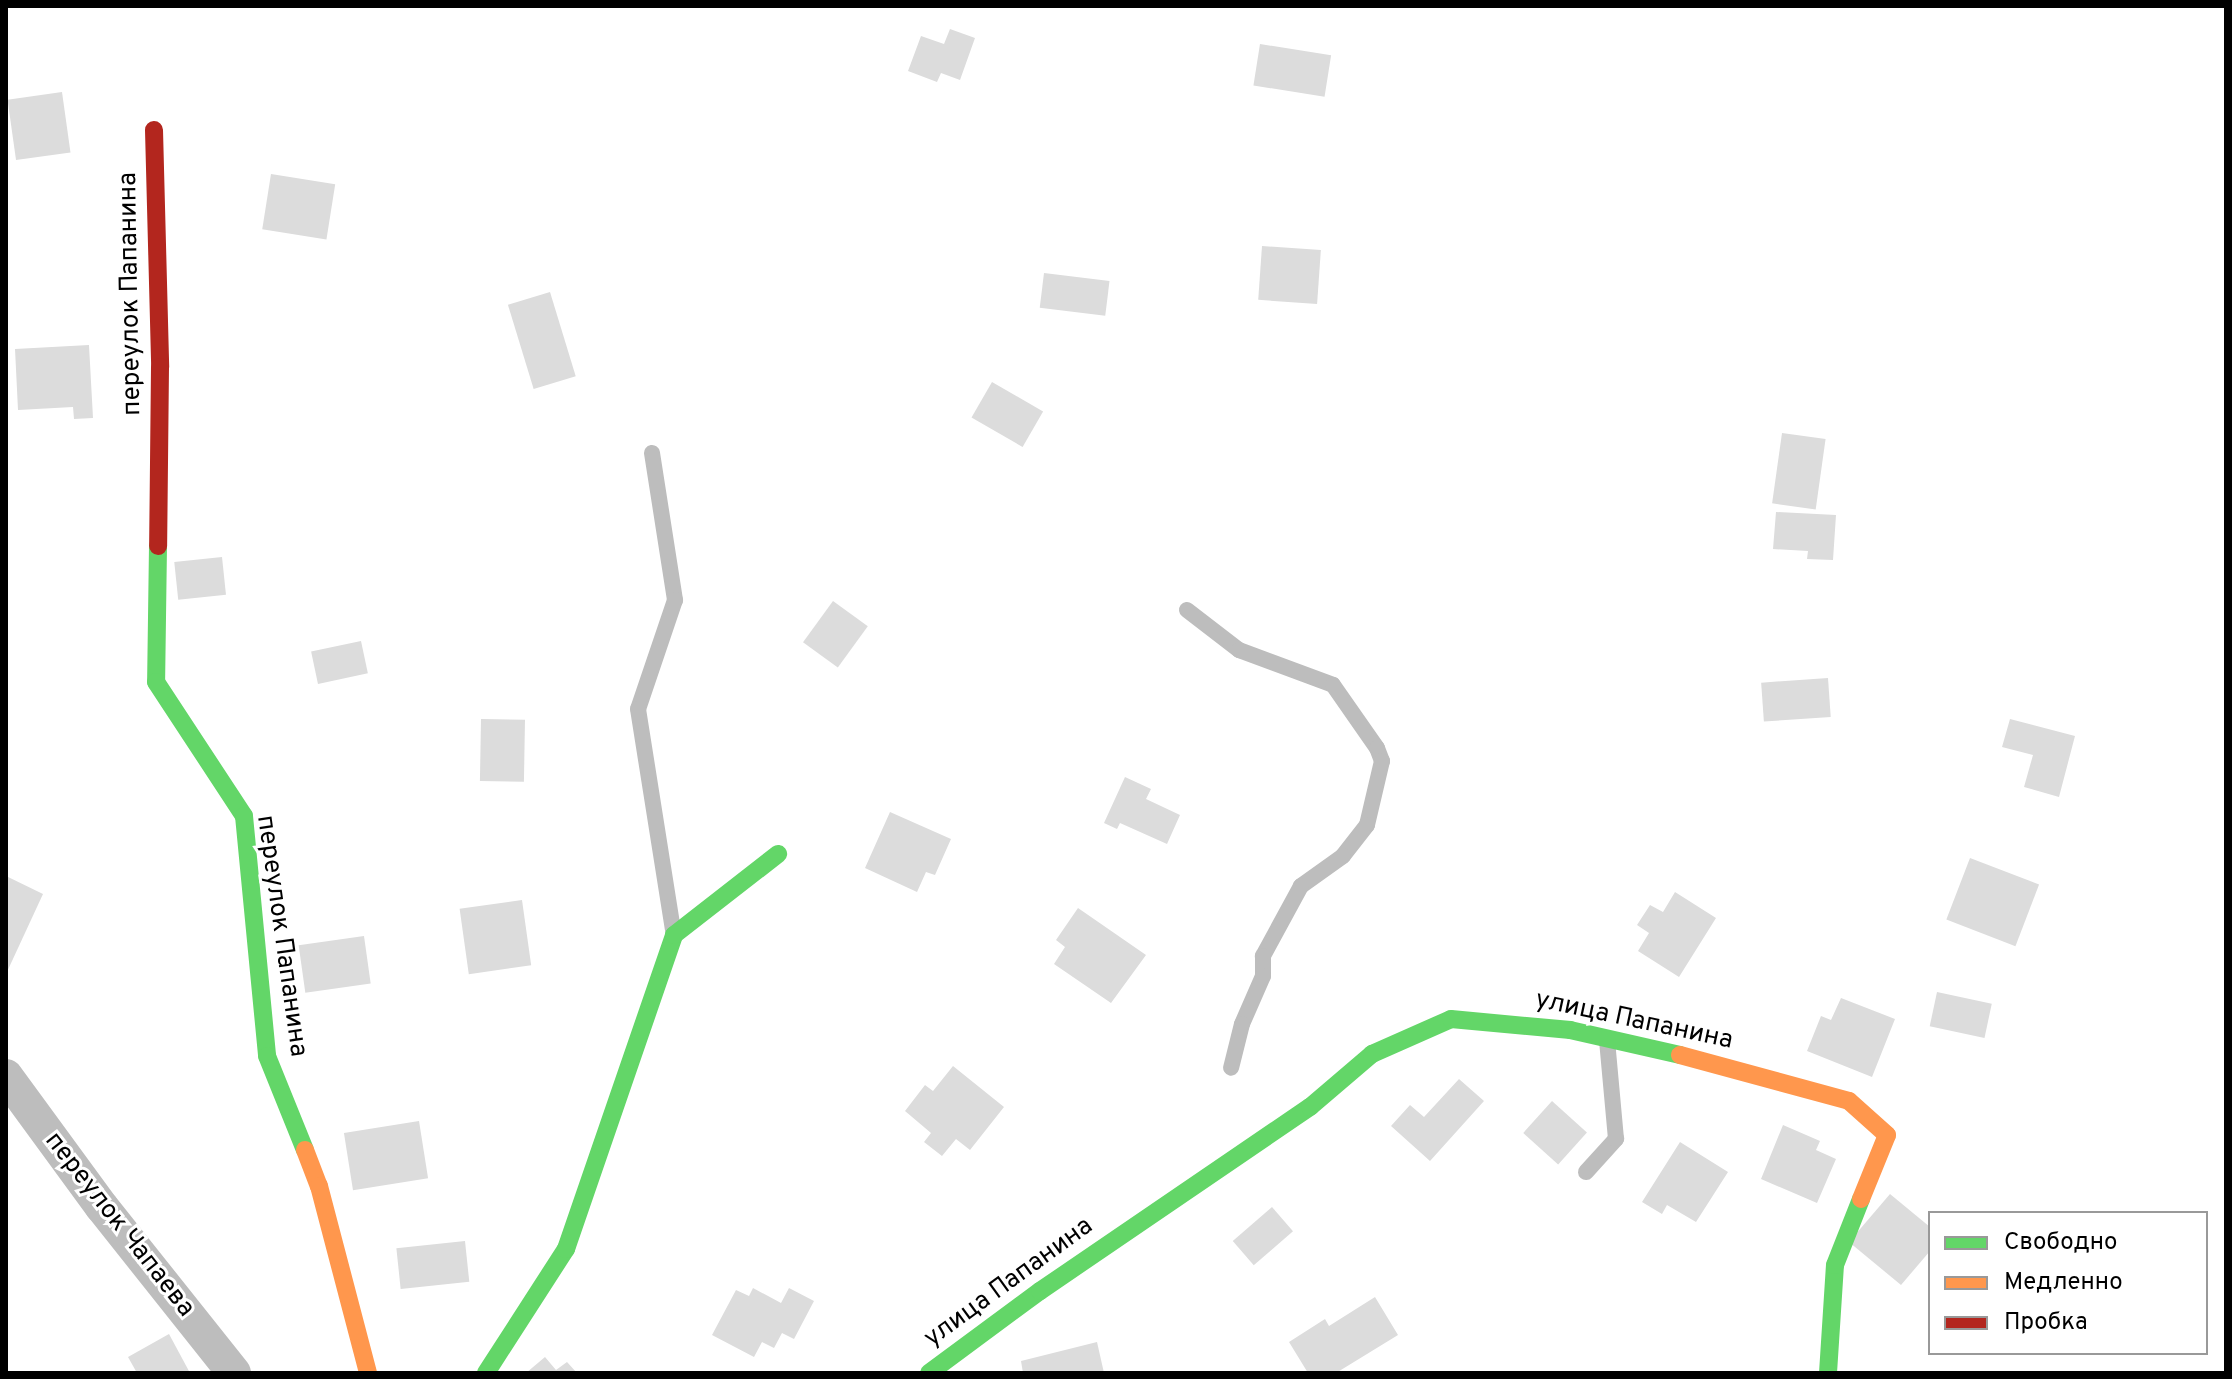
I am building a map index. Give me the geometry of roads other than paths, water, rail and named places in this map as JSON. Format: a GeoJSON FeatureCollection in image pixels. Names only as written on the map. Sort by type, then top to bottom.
{"type":"FeatureCollection","features":[{"type":"Feature","properties":{"kind":"street","name":"переулок Папанина"},"geometry":{"type":"LineString","coordinates":[[154,130],[160,367],[156,682],[244,816],[267,1056],[319,1186],[368,1373]]}},
{"type":"Feature","properties":{"kind":"street"},"geometry":{"type":"LineString","coordinates":[[486,1373],[566,1249],[674,935],[778,854]]}},
{"type":"Feature","properties":{"kind":"street","name":"улица Папанина"},"geometry":{"type":"LineString","coordinates":[[929,1373],[1040,1291],[1310,1107],[1372,1054],[1451,1019],[1518,1023],[1722,1065],[1849,1101],[1887,1135],[1835,1265],[1828,1373]]}},
{"type":"Feature","properties":{"kind":"street","name":"переулок Чапаева"},"geometry":{"type":"LineString","coordinates":[[6,1076],[102,1207],[234,1373]]}},
{"type":"Feature","properties":{"kind":"lane"},"geometry":{"type":"LineString","coordinates":[[652,453],[675,600],[638,709],[674,935]]}},
{"type":"Feature","properties":{"kind":"lane"},"geometry":{"type":"LineString","coordinates":[[1187,610],[1239,650],[1333,685],[1377,748],[1382,761],[1367,825],[1343,856],[1301,886],[1263,956],[1263,976],[1242,1024],[1231,1068]]}},
{"type":"Feature","properties":{"kind":"lane"},"geometry":{"type":"LineString","coordinates":[[1586,1172],[1616,1139],[1607,1039]]}}]}
